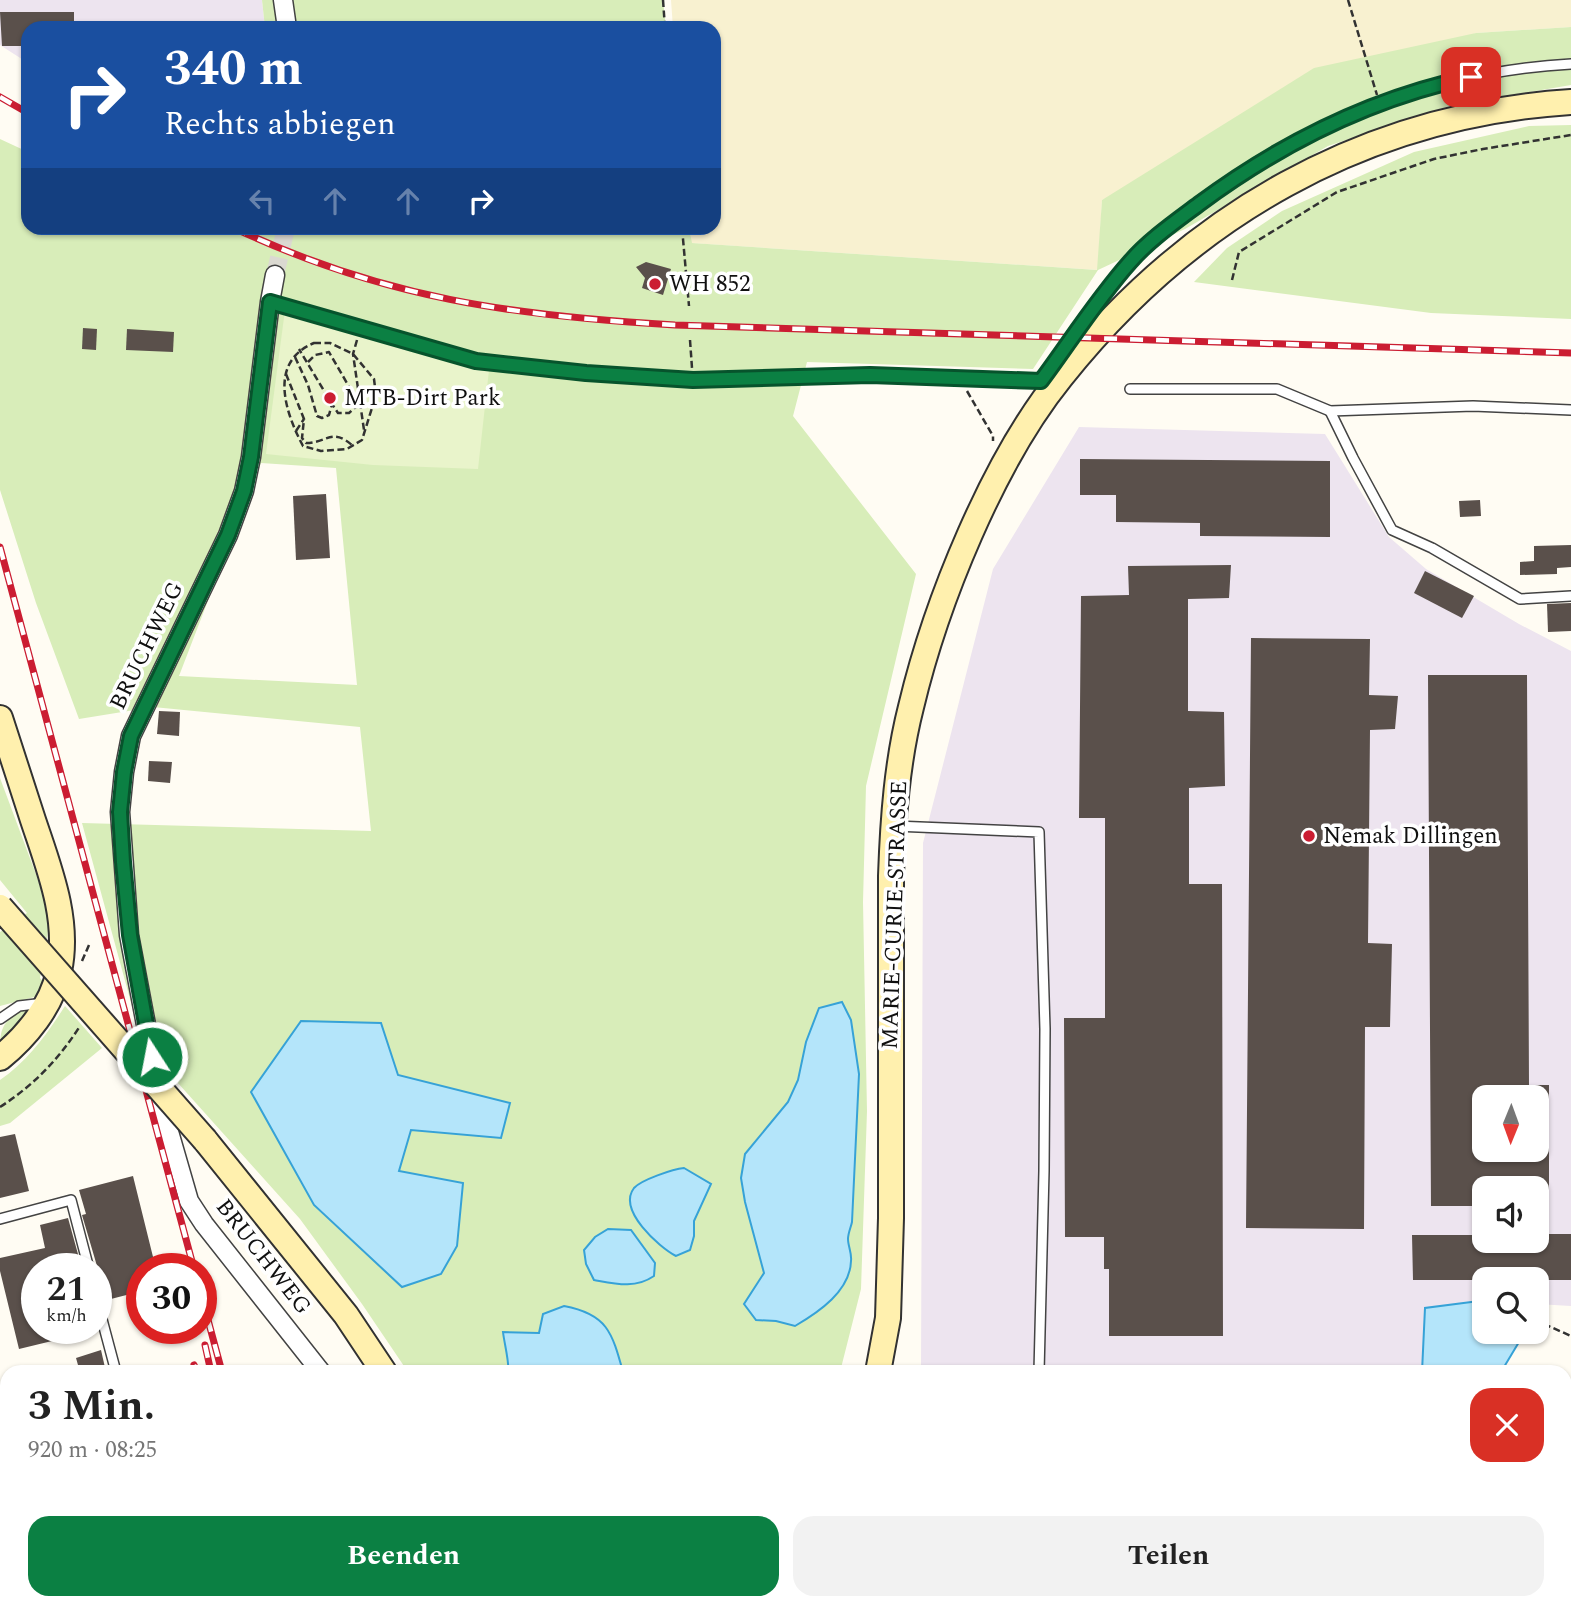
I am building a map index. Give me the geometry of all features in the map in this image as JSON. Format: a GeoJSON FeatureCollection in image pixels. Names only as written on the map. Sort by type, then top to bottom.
{"type":"FeatureCollection","features":[{"type":"Feature","properties":{"kind":"main road","name":"MARIE-CURIE-STRASSE"},"geometry":{"type":"LineString","coordinates":[[879,1365],[888,1318],[893,826],[900,761],[919,677],[948,588],[999,460],[1059,378],[1109,321],[1198,240],[1253,203],[1305,173],[1364,146],[1474,113],[1571,102]]}},
{"type":"Feature","properties":{"kind":"main road"},"geometry":{"type":"LineString","coordinates":[[0,718],[51,873],[62,937],[59,972],[46,1003],[32,1027],[17,1045],[0,1058]]}},
{"type":"Feature","properties":{"kind":"main road"},"geometry":{"type":"LineString","coordinates":[[0,907],[205,1140],[346,1315],[379,1365]]}},
{"type":"Feature","properties":{"kind":"street"},"geometry":{"type":"LineString","coordinates":[[283,0],[286,21]]}},
{"type":"Feature","properties":{"kind":"street","name":"BRUCHWEG"},"geometry":{"type":"LineString","coordinates":[[275,275],[244,491],[228,535],[131,736],[120,812],[137,987],[161,1104],[190,1201],[204,1224],[315,1365]]}},
{"type":"Feature","properties":{"kind":"lane"},"geometry":{"type":"LineString","coordinates":[[270,302],[476,361],[586,373],[693,380],[870,375],[1041,381],[1130,261],[1175,222],[1236,177],[1300,138],[1380,105],[1445,83],[1497,72],[1571,64]]}},
{"type":"Feature","properties":{"kind":"lane"},"geometry":{"type":"LineString","coordinates":[[1130,388],[1277,389],[1331,411],[1473,406],[1571,410]]}},
{"type":"Feature","properties":{"kind":"lane"},"geometry":{"type":"LineString","coordinates":[[1331,411],[1392,530],[1433,548],[1520,599],[1571,596]]}},
{"type":"Feature","properties":{"kind":"lane"},"geometry":{"type":"LineString","coordinates":[[893,826],[1039,832],[1045,1068],[1039,1365]]}},
{"type":"Feature","properties":{"kind":"lane"},"geometry":{"type":"LineString","coordinates":[[0,1019],[19,1006],[46,1003]]}},
{"type":"Feature","properties":{"kind":"lane"},"geometry":{"type":"LineString","coordinates":[[0,1219],[71,1200],[85,1253]]}},
{"type":"Feature","properties":{"kind":"lane"},"geometry":{"type":"LineString","coordinates":[[109,1344],[114,1365]]}},
{"type":"Feature","properties":{"kind":"path"},"geometry":{"type":"LineString","coordinates":[[663,0],[665,21]]}},
{"type":"Feature","properties":{"kind":"path"},"geometry":{"type":"LineString","coordinates":[[1348,0],[1380,105]]}},
{"type":"Feature","properties":{"kind":"path"},"geometry":{"type":"LineString","coordinates":[[1232,279],[1238,252],[1337,192],[1434,159],[1571,135]]}},
{"type":"Feature","properties":{"kind":"path"},"geometry":{"type":"LineString","coordinates":[[683,235],[688,306]]}},
{"type":"Feature","properties":{"kind":"path"},"geometry":{"type":"LineString","coordinates":[[360,328],[353,354],[364,433]]}},
{"type":"Feature","properties":{"kind":"path"},"geometry":{"type":"LineString","coordinates":[[690,340],[693,380]]}},
{"type":"Feature","properties":{"kind":"path"},"geometry":{"type":"LineString","coordinates":[[314,343],[330,343],[353,354],[374,379],[376,395],[362,440],[347,449],[321,451],[303,446],[286,405],[284,380],[295,356],[299,349],[314,343]]}},
{"type":"Feature","properties":{"kind":"path"},"geometry":{"type":"LineString","coordinates":[[322,343],[359,404]]}},
{"type":"Feature","properties":{"kind":"path"},"geometry":{"type":"LineString","coordinates":[[299,349],[338,413],[349,413],[359,404]]}},
{"type":"Feature","properties":{"kind":"path"},"geometry":{"type":"LineString","coordinates":[[308,364],[315,355],[329,352]]}},
{"type":"Feature","properties":{"kind":"path"},"geometry":{"type":"LineString","coordinates":[[295,356],[308,385],[317,416],[322,418],[329,415],[332,404]]}},
{"type":"Feature","properties":{"kind":"path"},"geometry":{"type":"LineString","coordinates":[[286,374],[304,419],[302,438],[306,443],[316,443],[331,436],[344,437],[353,446]]}},
{"type":"Feature","properties":{"kind":"path"},"geometry":{"type":"LineString","coordinates":[[960,379],[993,436],[999,460]]}},
{"type":"Feature","properties":{"kind":"path"},"geometry":{"type":"LineString","coordinates":[[295,431],[304,419]]}},
{"type":"Feature","properties":{"kind":"path"},"geometry":{"type":"LineString","coordinates":[[80,966],[89,945]]}},
{"type":"Feature","properties":{"kind":"path"},"geometry":{"type":"LineString","coordinates":[[0,1107],[50,1068],[81,1024]]}},
{"type":"Feature","properties":{"kind":"path"},"geometry":{"type":"LineString","coordinates":[[1549,1326],[1571,1336]]}},
{"type":"Feature","properties":{"kind":"shaded area"},"geometry":{"type":"Polygon","coordinates":[[[0,0],[262,0],[264,21],[21,21],[21,58],[0,45],[0,0]]]}},
{"type":"Feature","properties":{"kind":"shaded area"},"geometry":{"type":"Polygon","coordinates":[[[671,0],[1571,0],[1571,27],[1476,33],[1102,200],[1098,270],[691,243],[690,235],[721,235],[721,21],[672,21],[671,0]]]}},
{"type":"Feature","properties":{"kind":"shaded area"},"geometry":{"type":"Polygon","coordinates":[[[1079,427],[1325,434],[1389,537],[1426,569],[1571,651],[1571,1306],[1549,1305],[1549,1267],[1472,1267],[1472,1302],[1425,1308],[1422,1365],[921,1365],[923,843],[993,569],[1079,427]]]}},
{"type":"Feature","properties":{"kind":"green space"},"geometry":{"type":"Polygon","coordinates":[[[262,0],[663,0],[665,21],[264,21],[262,0]]]}},
{"type":"Feature","properties":{"kind":"green space"},"geometry":{"type":"Polygon","coordinates":[[[1571,27],[1571,85],[1452,105],[1328,146],[1185,229],[1098,270],[1033,369],[807,362],[793,416],[916,574],[866,786],[863,902],[867,1111],[861,1289],[842,1365],[403,1365],[300,1219],[142,1043],[82,823],[371,831],[360,727],[153,707],[79,719],[36,603],[0,490],[0,139],[21,149],[21,235],[690,235],[692,243],[1097,270],[1102,200],[1314,68],[1476,33],[1571,27]],[[261,463],[179,676],[357,685],[336,468],[261,463]]]}},
{"type":"Feature","properties":{"kind":"green space"},"geometry":{"type":"Polygon","coordinates":[[[1571,125],[1571,319],[1431,313],[1194,282],[1227,248],[1282,211],[1414,152],[1529,126],[1571,125]]]}},
{"type":"Feature","properties":{"kind":"green space"},"geometry":{"type":"Polygon","coordinates":[[[285,310],[489,370],[478,469],[373,465],[266,454],[285,310]]]}},
{"type":"Feature","properties":{"kind":"green space"},"geometry":{"type":"Polygon","coordinates":[[[0,778],[37,877],[49,926],[40,978],[46,985],[38,996],[0,1006],[0,932],[27,913],[0,880],[0,778]]]}},
{"type":"Feature","properties":{"kind":"green space"},"geometry":{"type":"Polygon","coordinates":[[[65,1006],[102,1048],[10,1123],[0,1126],[0,1080],[36,1046],[65,1006]]]}},
{"type":"Feature","properties":{"kind":"green space"},"geometry":{"type":"Polygon","coordinates":[[[23,1008],[30,1009],[0,1047],[5,1024],[23,1008]]]}},
{"type":"Feature","properties":{"kind":"water"},"geometry":{"type":"Polygon","coordinates":[[[842,1002],[851,1020],[859,1074],[852,1222],[848,1239],[851,1258],[849,1272],[832,1299],[795,1326],[756,1320],[744,1304],[764,1273],[741,1178],[745,1154],[788,1102],[798,1080],[806,1042],[819,1008],[842,1002]]]}},
{"type":"Feature","properties":{"kind":"water"},"geometry":{"type":"Polygon","coordinates":[[[301,1021],[381,1023],[398,1075],[510,1103],[501,1138],[411,1130],[399,1171],[463,1183],[457,1246],[441,1274],[402,1287],[314,1205],[251,1092],[301,1021]]]}},
{"type":"Feature","properties":{"kind":"water"},"geometry":{"type":"Polygon","coordinates":[[[684,1168],[711,1184],[694,1221],[690,1250],[676,1256],[642,1227],[631,1207],[630,1197],[634,1188],[643,1182],[684,1168]]]}},
{"type":"Feature","properties":{"kind":"water"},"geometry":{"type":"Polygon","coordinates":[[[608,1229],[631,1230],[655,1263],[654,1276],[632,1284],[594,1280],[586,1264],[584,1250],[595,1237],[608,1229]]]}},
{"type":"Feature","properties":{"kind":"water"},"geometry":{"type":"Polygon","coordinates":[[[1472,1302],[1472,1344],[1518,1344],[1505,1365],[1422,1365],[1425,1308],[1472,1302]]]}},
{"type":"Feature","properties":{"kind":"water"},"geometry":{"type":"Polygon","coordinates":[[[564,1306],[590,1314],[606,1327],[621,1365],[508,1365],[503,1332],[539,1333],[543,1314],[564,1306]]]}},
{"type":"Feature","properties":{"kind":"building"},"geometry":{"type":"Polygon","coordinates":[[[0,12],[74,12],[74,21],[21,21],[21,46],[2,46],[0,12]]]}},
{"type":"Feature","properties":{"kind":"building","name":"WH 852"},"geometry":{"type":"Polygon","coordinates":[[[646,262],[671,269],[663,295],[642,288],[645,278],[636,267],[646,262]]]}},
{"type":"Feature","properties":{"kind":"building"},"geometry":{"type":"Polygon","coordinates":[[[83,328],[97,329],[96,350],[82,349],[83,328]]]}},
{"type":"Feature","properties":{"kind":"building"},"geometry":{"type":"Polygon","coordinates":[[[127,329],[174,332],[173,352],[126,350],[127,329]]]}},
{"type":"Feature","properties":{"kind":"building"},"geometry":{"type":"Polygon","coordinates":[[[1080,459],[1330,461],[1330,537],[1200,536],[1200,523],[1116,522],[1116,495],[1080,495],[1080,459]]]}},
{"type":"Feature","properties":{"kind":"building"},"geometry":{"type":"Polygon","coordinates":[[[326,494],[330,558],[296,560],[293,496],[326,494]]]}},
{"type":"Feature","properties":{"kind":"building"},"geometry":{"type":"Polygon","coordinates":[[[1480,500],[1481,516],[1460,517],[1459,501],[1480,500]]]}},
{"type":"Feature","properties":{"kind":"building"},"geometry":{"type":"Polygon","coordinates":[[[1571,545],[1571,567],[1557,568],[1557,574],[1520,575],[1520,562],[1534,561],[1534,546],[1571,545]]]}},
{"type":"Feature","properties":{"kind":"building"},"geometry":{"type":"Polygon","coordinates":[[[1231,565],[1229,598],[1188,599],[1188,711],[1224,712],[1225,786],[1189,788],[1189,884],[1222,884],[1223,1336],[1109,1336],[1109,1269],[1104,1269],[1104,1237],[1065,1237],[1064,1018],[1105,1018],[1105,818],[1079,818],[1081,596],[1129,595],[1128,566],[1231,565]]]}},
{"type":"Feature","properties":{"kind":"building"},"geometry":{"type":"Polygon","coordinates":[[[1425,571],[1474,596],[1462,618],[1414,593],[1425,571]]]}},
{"type":"Feature","properties":{"kind":"building"},"geometry":{"type":"Polygon","coordinates":[[[1571,603],[1571,631],[1548,632],[1547,604],[1571,603]]]}},
{"type":"Feature","properties":{"kind":"building","name":"Nemak Dillingen"},"geometry":{"type":"Polygon","coordinates":[[[1251,638],[1370,639],[1369,695],[1398,696],[1395,729],[1370,730],[1368,943],[1392,944],[1390,1027],[1365,1027],[1364,1229],[1246,1228],[1251,638]]]}},
{"type":"Feature","properties":{"kind":"building","name":"Nemak Dillingen"},"geometry":{"type":"Polygon","coordinates":[[[1428,675],[1527,675],[1529,1085],[1472,1085],[1472,1162],[1549,1162],[1549,1176],[1472,1176],[1472,1206],[1431,1206],[1428,675]]]}},
{"type":"Feature","properties":{"kind":"building"},"geometry":{"type":"Polygon","coordinates":[[[159,711],[180,712],[179,736],[157,734],[159,711]]]}},
{"type":"Feature","properties":{"kind":"building"},"geometry":{"type":"Polygon","coordinates":[[[149,761],[172,762],[170,783],[148,781],[149,761]]]}},
{"type":"Feature","properties":{"kind":"building"},"geometry":{"type":"Polygon","coordinates":[[[15,1134],[29,1191],[0,1198],[0,1137],[15,1134]]]}},
{"type":"Feature","properties":{"kind":"building"},"geometry":{"type":"Polygon","coordinates":[[[133,1176],[152,1253],[126,1253],[126,1295],[112,1299],[112,1253],[93,1253],[82,1215],[86,1214],[79,1190],[133,1176]]]}},
{"type":"Feature","properties":{"kind":"building"},"geometry":{"type":"Polygon","coordinates":[[[68,1218],[78,1253],[22,1253],[45,1248],[40,1225],[68,1218]]]}},
{"type":"Feature","properties":{"kind":"building"},"geometry":{"type":"Polygon","coordinates":[[[1549,1234],[1571,1234],[1571,1280],[1549,1280],[1549,1267],[1472,1267],[1472,1280],[1413,1280],[1412,1235],[1472,1235],[1472,1253],[1549,1253],[1549,1234]]]}},
{"type":"Feature","properties":{"kind":"building"},"geometry":{"type":"Polygon","coordinates":[[[21,1253],[21,1344],[40,1344],[19,1349],[0,1271],[0,1258],[21,1253]]]}},
{"type":"Feature","properties":{"kind":"building"},"geometry":{"type":"Polygon","coordinates":[[[101,1350],[104,1365],[78,1365],[76,1358],[101,1350]]]}},
{"type":"Feature","properties":{"kind":"tunnel"},"geometry":{"type":"LineString","coordinates":[[275,275],[284,235]]}},
{"type":"Feature","properties":{"kind":"railway"},"geometry":{"type":"LineString","coordinates":[[0,97],[21,109]]}},
{"type":"Feature","properties":{"kind":"railway"},"geometry":{"type":"LineString","coordinates":[[250,235],[289,252],[396,287],[504,309],[559,316],[675,325],[1571,353]]}},
{"type":"Feature","properties":{"kind":"railway"},"geometry":{"type":"LineString","coordinates":[[0,547],[190,1253]]}},
{"type":"Feature","properties":{"kind":"railway"},"geometry":{"type":"LineString","coordinates":[[214,1344],[220,1365]]}},
{"type":"Feature","properties":{"kind":"railway"},"geometry":{"type":"LineString","coordinates":[[205,1345],[209,1365]]}},
{"type":"Feature","properties":{"kind":"place","name":"WH 852"},"geometry":{"type":"Point","coordinates":[655,284]}},
{"type":"Feature","properties":{"kind":"place","name":"MTB-Dirt Park"},"geometry":{"type":"Point","coordinates":[330,398]}},
{"type":"Feature","properties":{"kind":"place","name":"Nemak Dillingen"},"geometry":{"type":"Point","coordinates":[1309,836]}},
{"type":"Feature","properties":{"kind":"route"},"geometry":{"type":"LineString","coordinates":[[152,1057],[137,987],[130,935],[120,812],[124,772],[131,736],[228,535],[244,491],[251,457],[270,302],[476,361],[586,373],[693,380],[870,375],[1041,381],[1130,261],[1175,222],[1236,177],[1300,138],[1380,105],[1471,77]]}}]}
